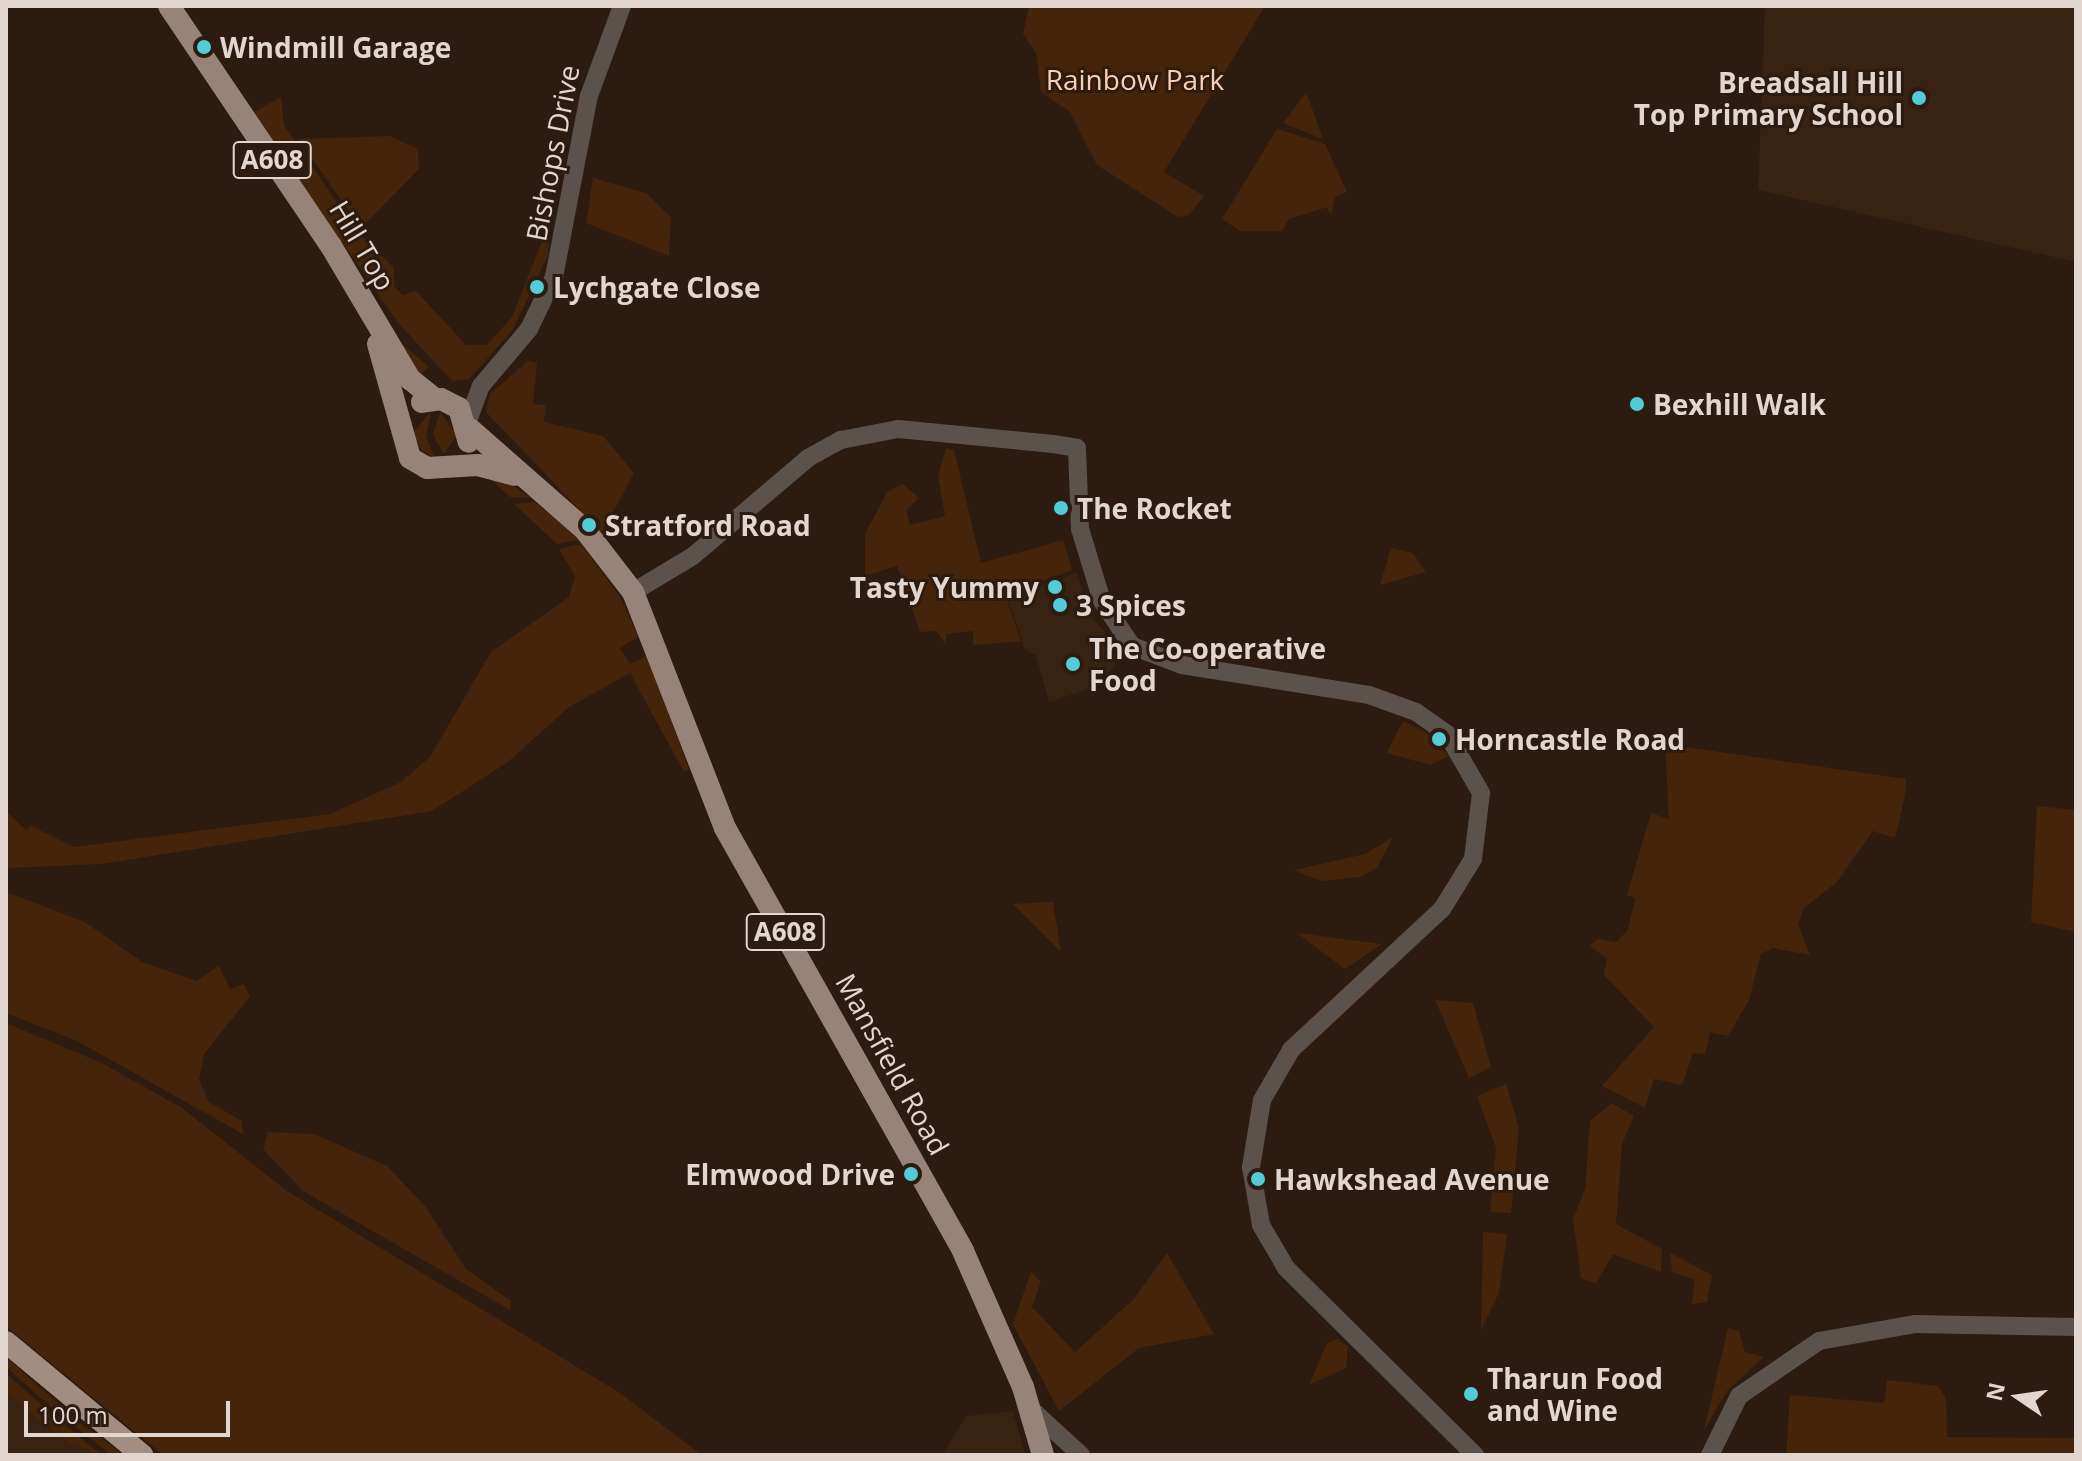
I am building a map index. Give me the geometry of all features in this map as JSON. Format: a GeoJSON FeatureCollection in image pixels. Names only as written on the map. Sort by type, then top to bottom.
{"type":"FeatureCollection","features":[{"type":"Feature","properties":{"kind":"highway"},"geometry":{"type":"LineString","coordinates":[[6,1342],[142,1455]]}},
{"type":"Feature","properties":{"kind":"main road","name":"Hill Top"},"geometry":{"type":"LineString","coordinates":[[169,6],[370,316]]}},
{"type":"Feature","properties":{"kind":"main road","name":"A608"},"geometry":{"type":"LineString","coordinates":[[370,316],[410,379],[440,400]]}},
{"type":"Feature","properties":{"kind":"main road","name":"A608"},"geometry":{"type":"LineString","coordinates":[[370,316],[402,423]]}},
{"type":"Feature","properties":{"kind":"main road"},"geometry":{"type":"LineString","coordinates":[[440,400],[469,425],[468,447],[452,465],[427,468],[410,458],[402,423],[415,406],[440,400]]}},
{"type":"Feature","properties":{"kind":"main road","name":"A608"},"geometry":{"type":"LineString","coordinates":[[469,425],[518,476]]}},
{"type":"Feature","properties":{"kind":"main road","name":"A608"},"geometry":{"type":"LineString","coordinates":[[452,465],[518,476]]}},
{"type":"Feature","properties":{"kind":"main road","name":"Mansfield Road"},"geometry":{"type":"LineString","coordinates":[[518,476],[585,530],[633,592],[725,828],[963,1251],[1031,1409],[1043,1455]]}},
{"type":"Feature","properties":{"kind":"street","name":"Bishops Drive"},"geometry":{"type":"LineString","coordinates":[[469,425],[481,386],[523,339],[554,277],[589,96],[622,6]]}},
{"type":"Feature","properties":{"kind":"street","name":"Bishops Drive"},"geometry":{"type":"LineString","coordinates":[[440,400],[481,386]]}},
{"type":"Feature","properties":{"kind":"street"},"geometry":{"type":"LineString","coordinates":[[633,592],[693,556],[808,458],[841,440],[898,429],[1077,448],[1080,529],[1102,601],[1132,646],[1182,665],[1404,706],[1447,734],[1478,783],[1481,833],[1455,892],[1291,1050],[1262,1100],[1250,1151],[1261,1225],[1286,1268],[1475,1455]]}},
{"type":"Feature","properties":{"kind":"street"},"geometry":{"type":"LineString","coordinates":[[1710,1455],[1739,1396],[1819,1341],[1915,1324],[2076,1327]]}},
{"type":"Feature","properties":{"kind":"street"},"geometry":{"type":"LineString","coordinates":[[1031,1409],[1081,1455]]}},
{"type":"Feature","properties":{"kind":"shaded area","name":"Breadsall Hill Top Primary School"},"geometry":{"type":"Polygon","coordinates":[[[1765,6],[2076,6],[2076,262],[1758,190],[1765,6]]]}},
{"type":"Feature","properties":{"kind":"shaded area"},"geometry":{"type":"Polygon","coordinates":[[[1077,573],[1092,618],[1118,646],[1118,659],[1101,685],[1049,702],[1036,655],[1025,650],[1007,597],[1077,573]]]}},
{"type":"Feature","properties":{"kind":"shaded area"},"geometry":{"type":"Polygon","coordinates":[[[6,1374],[84,1441],[102,1455],[6,1455],[6,1374]]]}},
{"type":"Feature","properties":{"kind":"shaded area"},"geometry":{"type":"Polygon","coordinates":[[[1013,1411],[1025,1455],[942,1455],[966,1416],[1013,1411]]]}},
{"type":"Feature","properties":{"kind":"green space","name":"Rainbow Park"},"geometry":{"type":"Polygon","coordinates":[[[1029,6],[1265,6],[1164,172],[1204,196],[1189,215],[1178,217],[1097,165],[1070,112],[1041,92],[1036,53],[1023,34],[1029,6]]]}},
{"type":"Feature","properties":{"kind":"green space"},"geometry":{"type":"Polygon","coordinates":[[[1305,94],[1308,97],[1323,139],[1283,123],[1305,94]]]}},
{"type":"Feature","properties":{"kind":"green space"},"geometry":{"type":"Polygon","coordinates":[[[281,97],[284,125],[355,229],[394,268],[394,286],[403,295],[416,291],[466,345],[487,345],[512,317],[550,221],[548,255],[512,331],[469,379],[452,381],[399,324],[252,113],[281,97]]]}},
{"type":"Feature","properties":{"kind":"green space"},"geometry":{"type":"Polygon","coordinates":[[[1277,129],[1325,144],[1347,192],[1335,197],[1331,216],[1327,207],[1289,219],[1282,231],[1240,231],[1222,219],[1277,129]]]}},
{"type":"Feature","properties":{"kind":"green space"},"geometry":{"type":"Polygon","coordinates":[[[390,136],[418,149],[419,169],[361,228],[298,139],[390,136]]]}},
{"type":"Feature","properties":{"kind":"green space"},"geometry":{"type":"Polygon","coordinates":[[[593,178],[646,193],[671,217],[669,256],[586,223],[593,178]]]}},
{"type":"Feature","properties":{"kind":"green space"},"geometry":{"type":"Polygon","coordinates":[[[390,334],[429,367],[416,378],[390,334]]]}},
{"type":"Feature","properties":{"kind":"green space"},"geometry":{"type":"Polygon","coordinates":[[[528,361],[537,363],[533,404],[546,405],[544,422],[603,436],[634,473],[602,533],[486,412],[490,394],[528,361]]]}},
{"type":"Feature","properties":{"kind":"green space"},"geometry":{"type":"Polygon","coordinates":[[[431,411],[426,436],[434,457],[422,451],[413,433],[431,411]]]}},
{"type":"Feature","properties":{"kind":"green space"},"geometry":{"type":"Polygon","coordinates":[[[440,412],[457,435],[444,454],[433,435],[440,412]]]}},
{"type":"Feature","properties":{"kind":"green space"},"geometry":{"type":"Polygon","coordinates":[[[946,448],[954,450],[981,563],[1063,540],[1072,570],[1005,595],[1021,641],[973,645],[973,631],[946,634],[946,645],[936,631],[920,632],[897,566],[865,576],[865,534],[887,492],[903,484],[919,498],[906,510],[910,525],[945,516],[938,476],[946,448]]]}},
{"type":"Feature","properties":{"kind":"green space"},"geometry":{"type":"Polygon","coordinates":[[[489,478],[512,485],[530,498],[510,497],[489,478]]]}},
{"type":"Feature","properties":{"kind":"green space"},"geometry":{"type":"Polygon","coordinates":[[[534,502],[579,540],[557,544],[514,504],[534,502]]]}},
{"type":"Feature","properties":{"kind":"green space"},"geometry":{"type":"Polygon","coordinates":[[[581,544],[620,597],[638,637],[620,648],[630,664],[647,656],[689,770],[684,772],[630,673],[569,707],[508,762],[432,811],[102,864],[6,868],[6,811],[26,830],[31,826],[74,847],[330,814],[401,782],[430,757],[491,652],[569,597],[575,576],[559,549],[581,544]]]}},
{"type":"Feature","properties":{"kind":"green space"},"geometry":{"type":"Polygon","coordinates":[[[1391,548],[1413,553],[1426,572],[1380,585],[1391,548]]]}},
{"type":"Feature","properties":{"kind":"green space"},"geometry":{"type":"Polygon","coordinates":[[[1403,721],[1424,731],[1449,756],[1430,765],[1387,753],[1403,721]]]}},
{"type":"Feature","properties":{"kind":"green space"},"geometry":{"type":"Polygon","coordinates":[[[1665,744],[1906,779],[1895,838],[1873,831],[1837,882],[1804,908],[1798,924],[1810,955],[1773,948],[1761,954],[1749,1000],[1728,1036],[1710,1032],[1705,1054],[1693,1053],[1682,1085],[1654,1079],[1645,1108],[1602,1086],[1654,1027],[1604,975],[1607,958],[1589,946],[1598,939],[1616,942],[1628,930],[1635,898],[1627,895],[1651,813],[1669,819],[1665,744]]]}},
{"type":"Feature","properties":{"kind":"green space"},"geometry":{"type":"Polygon","coordinates":[[[2037,806],[2076,810],[2076,932],[2031,922],[2037,806]]]}},
{"type":"Feature","properties":{"kind":"green space"},"geometry":{"type":"Polygon","coordinates":[[[1393,837],[1377,868],[1359,877],[1321,881],[1294,870],[1365,854],[1393,837]]]}},
{"type":"Feature","properties":{"kind":"green space"},"geometry":{"type":"Polygon","coordinates":[[[6,892],[85,922],[142,962],[196,981],[219,966],[230,989],[244,984],[250,996],[204,1054],[199,1080],[209,1102],[242,1121],[243,1134],[77,1041],[6,1013],[6,892]]]}},
{"type":"Feature","properties":{"kind":"green space"},"geometry":{"type":"Polygon","coordinates":[[[1053,902],[1061,952],[1013,904],[1053,902]]]}},
{"type":"Feature","properties":{"kind":"green space"},"geometry":{"type":"Polygon","coordinates":[[[1297,933],[1382,944],[1345,969],[1297,933]]]}},
{"type":"Feature","properties":{"kind":"green space"},"geometry":{"type":"Polygon","coordinates":[[[1435,1000],[1473,1003],[1491,1067],[1469,1078],[1435,1000]]]}},
{"type":"Feature","properties":{"kind":"green space"},"geometry":{"type":"Polygon","coordinates":[[[6,1023],[102,1063],[182,1108],[287,1191],[620,1393],[702,1455],[163,1455],[6,1326],[6,1023]]]}},
{"type":"Feature","properties":{"kind":"green space"},"geometry":{"type":"Polygon","coordinates":[[[1506,1084],[1519,1128],[1511,1213],[1490,1212],[1496,1148],[1477,1096],[1506,1084]]]}},
{"type":"Feature","properties":{"kind":"green space"},"geometry":{"type":"Polygon","coordinates":[[[1612,1103],[1634,1116],[1622,1144],[1616,1224],[1662,1249],[1661,1272],[1613,1254],[1596,1284],[1581,1278],[1573,1219],[1585,1189],[1590,1121],[1612,1103]]]}},
{"type":"Feature","properties":{"kind":"green space"},"geometry":{"type":"Polygon","coordinates":[[[268,1132],[314,1134],[387,1166],[425,1206],[466,1269],[511,1301],[510,1310],[303,1191],[263,1149],[268,1132]]]}},
{"type":"Feature","properties":{"kind":"green space"},"geometry":{"type":"Polygon","coordinates":[[[1483,1232],[1507,1234],[1499,1293],[1481,1330],[1483,1232]]]}},
{"type":"Feature","properties":{"kind":"green space"},"geometry":{"type":"Polygon","coordinates":[[[1167,1253],[1214,1334],[1139,1348],[1059,1411],[1013,1324],[1031,1272],[1041,1281],[1032,1307],[1075,1352],[1134,1299],[1167,1253]]]}},
{"type":"Feature","properties":{"kind":"green space"},"geometry":{"type":"Polygon","coordinates":[[[1670,1253],[1712,1275],[1707,1302],[1692,1304],[1695,1280],[1672,1272],[1670,1253]]]}},
{"type":"Feature","properties":{"kind":"green space"},"geometry":{"type":"Polygon","coordinates":[[[1728,1328],[1739,1331],[1745,1352],[1764,1357],[1727,1391],[1704,1430],[1728,1328]]]}},
{"type":"Feature","properties":{"kind":"green space"},"geometry":{"type":"Polygon","coordinates":[[[1337,1339],[1348,1347],[1346,1368],[1309,1385],[1327,1343],[1337,1339]]]}},
{"type":"Feature","properties":{"kind":"green space"},"geometry":{"type":"Polygon","coordinates":[[[6,1357],[79,1422],[124,1455],[111,1455],[52,1408],[6,1367],[6,1357]]]}},
{"type":"Feature","properties":{"kind":"green space"},"geometry":{"type":"Polygon","coordinates":[[[6,1374],[102,1455],[68,1442],[22,1407],[6,1391],[6,1374]]]}},
{"type":"Feature","properties":{"kind":"green space"},"geometry":{"type":"Polygon","coordinates":[[[1887,1380],[1938,1386],[1946,1398],[1947,1437],[2076,1438],[2076,1455],[1786,1455],[1790,1395],[1884,1403],[1887,1380]]]}},
{"type":"Feature","properties":{"kind":"place","name":"Windmill Garage"},"geometry":{"type":"Point","coordinates":[204,47]}},
{"type":"Feature","properties":{"kind":"place","name":"Breadsall Hill Top Primary School"},"geometry":{"type":"Point","coordinates":[1919,98]}},
{"type":"Feature","properties":{"kind":"place","name":"Lychgate Close"},"geometry":{"type":"Point","coordinates":[537,287]}},
{"type":"Feature","properties":{"kind":"place","name":"Bexhill Walk"},"geometry":{"type":"Point","coordinates":[1637,404]}},
{"type":"Feature","properties":{"kind":"place","name":"The Rocket"},"geometry":{"type":"Point","coordinates":[1061,508]}},
{"type":"Feature","properties":{"kind":"place","name":"Stratford Road"},"geometry":{"type":"Point","coordinates":[589,525]}},
{"type":"Feature","properties":{"kind":"place","name":"Tasty Yummy"},"geometry":{"type":"Point","coordinates":[1055,587]}},
{"type":"Feature","properties":{"kind":"place","name":"3 Spices"},"geometry":{"type":"Point","coordinates":[1060,605]}},
{"type":"Feature","properties":{"kind":"place","name":"The Co-operative Food"},"geometry":{"type":"Point","coordinates":[1073,664]}},
{"type":"Feature","properties":{"kind":"place","name":"Horncastle Road"},"geometry":{"type":"Point","coordinates":[1439,739]}},
{"type":"Feature","properties":{"kind":"place","name":"Elmwood Drive"},"geometry":{"type":"Point","coordinates":[911,1174]}},
{"type":"Feature","properties":{"kind":"place","name":"Hawkshead Avenue"},"geometry":{"type":"Point","coordinates":[1258,1179]}},
{"type":"Feature","properties":{"kind":"place","name":"Tharun Food and Wine"},"geometry":{"type":"Point","coordinates":[1471,1394]}}]}
